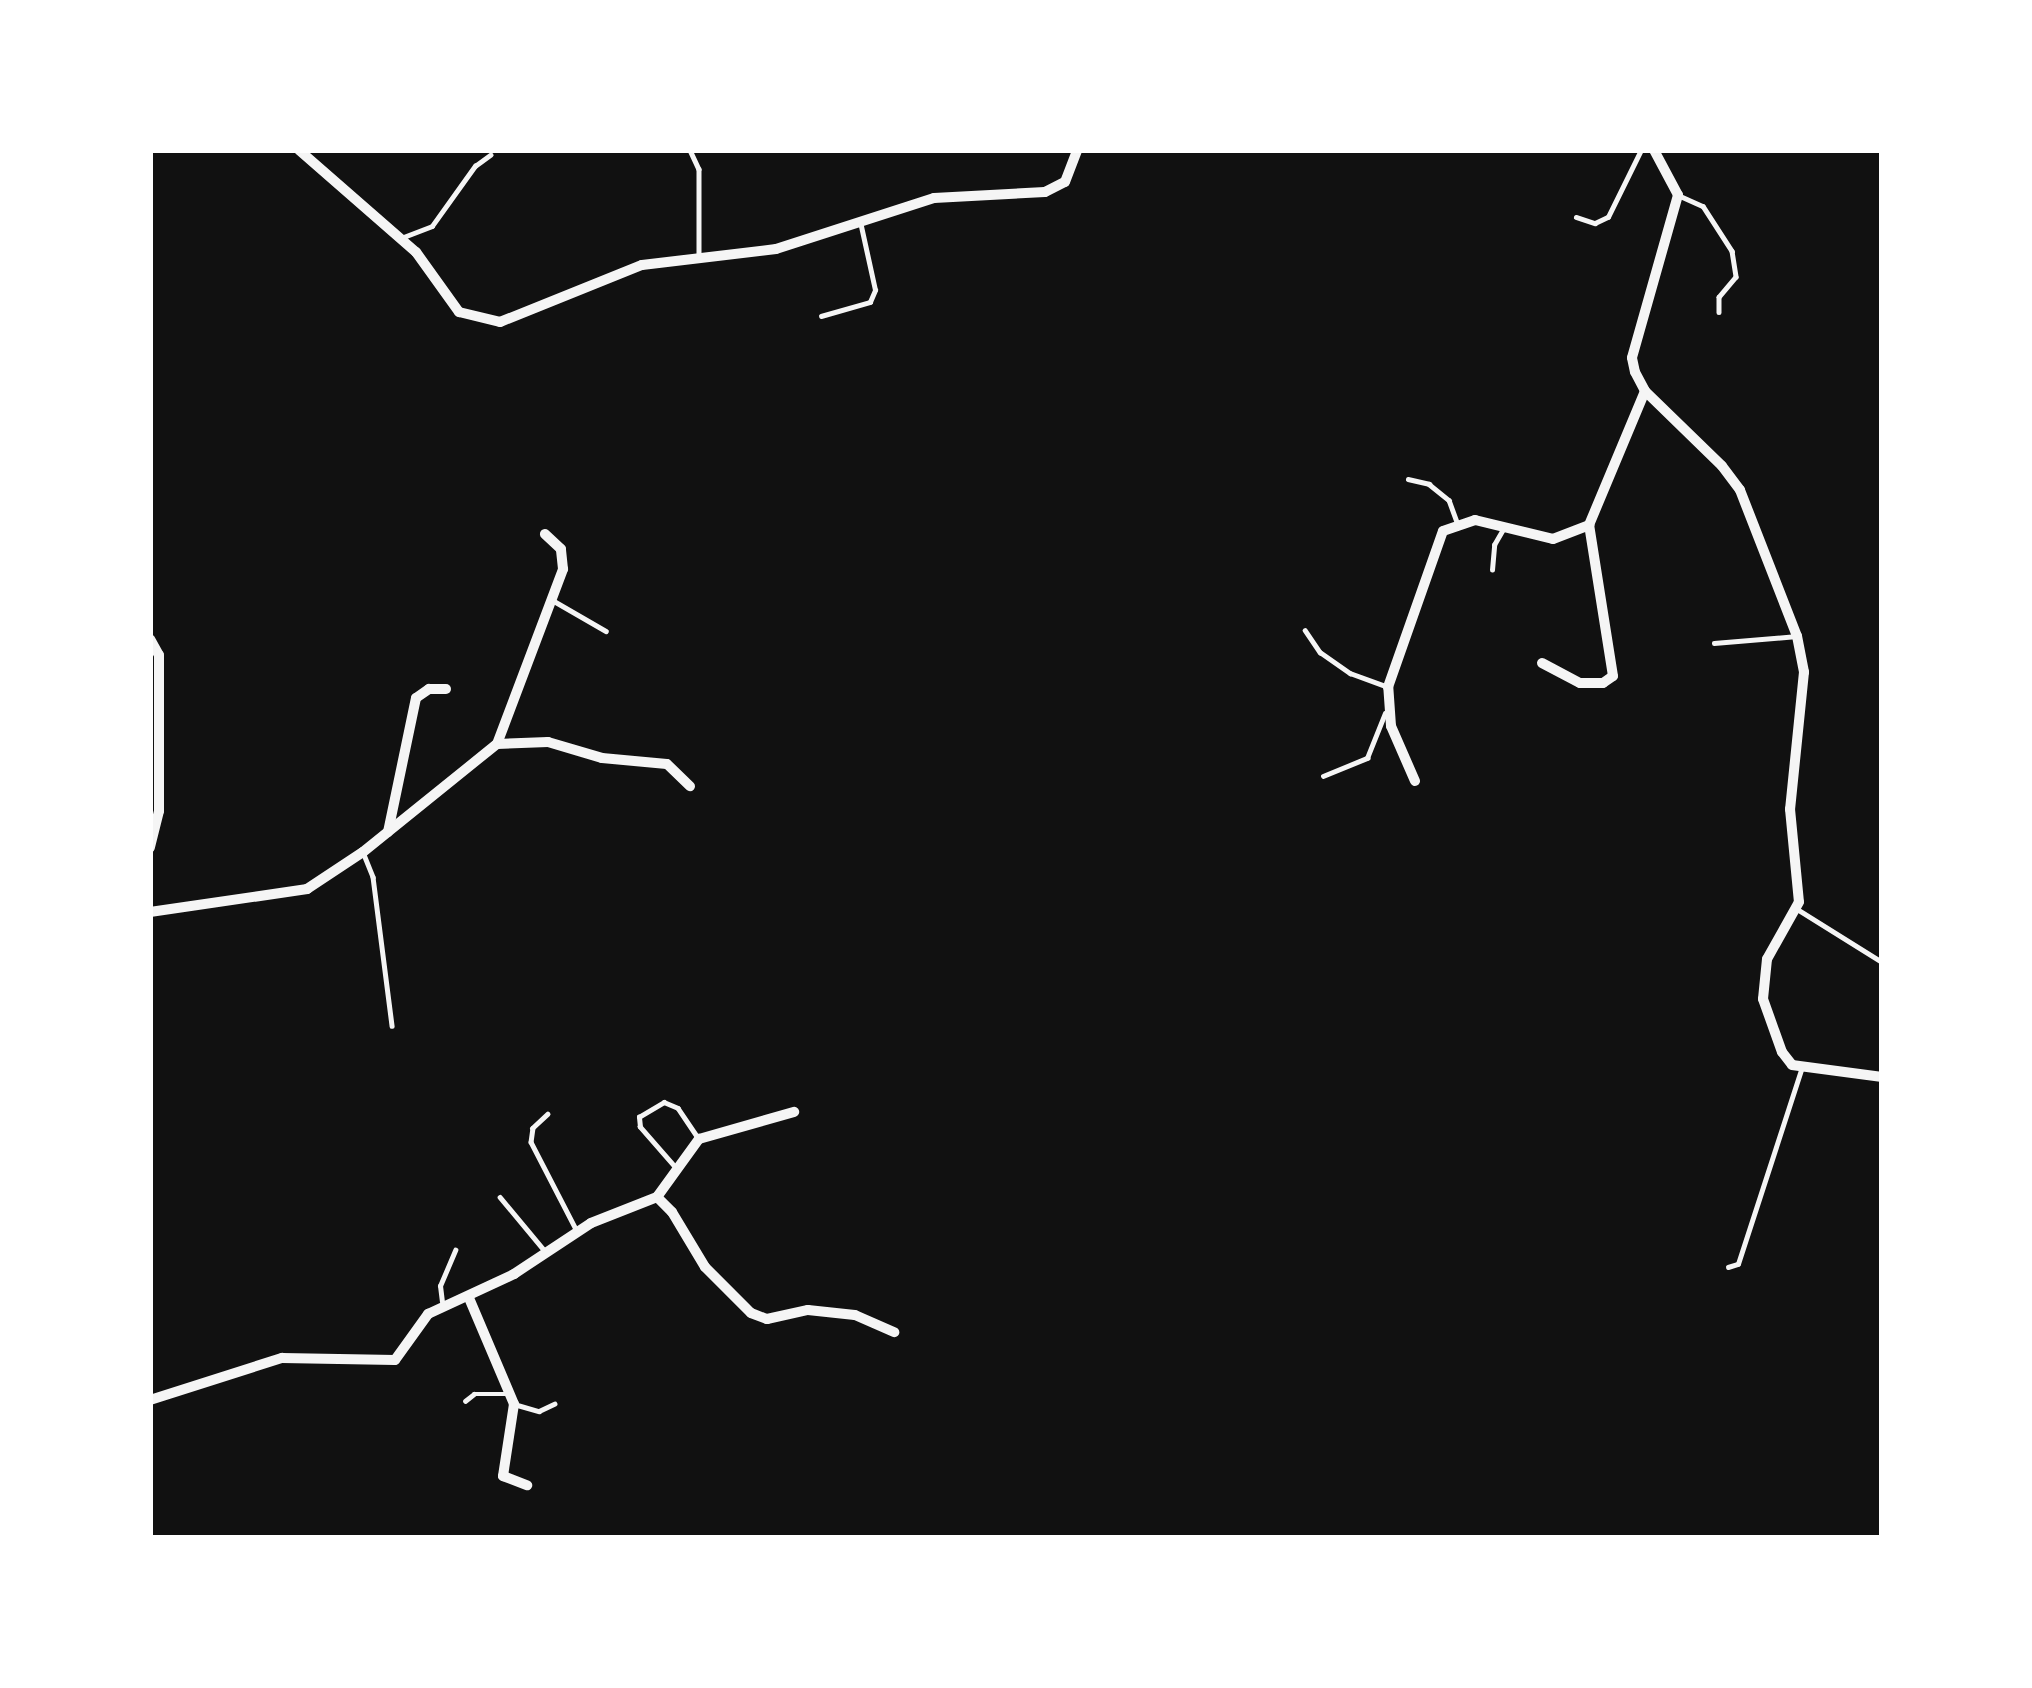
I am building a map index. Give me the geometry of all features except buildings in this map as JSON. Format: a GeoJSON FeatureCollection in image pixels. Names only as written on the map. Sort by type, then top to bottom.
{"type":"FeatureCollection","features":[{"type":"Feature","properties":{"kind":"street"},"geometry":{"type":"LineString","coordinates":[[299,150],[401,238],[442,296],[478,320],[524,316],[642,265],[776,249],[934,198],[1045,192],[1065,182],[1078,150]]}},
{"type":"Feature","properties":{"kind":"street"},"geometry":{"type":"LineString","coordinates":[[1654,150],[1678,195],[1632,358],[1645,391],[1722,466],[1740,490],[1797,636],[1804,672],[1790,809],[1797,909],[1762,979],[1782,1052],[1802,1070],[1882,1077]]}},
{"type":"Feature","properties":{"kind":"street"},"geometry":{"type":"LineString","coordinates":[[1542,663],[1580,682],[1603,682],[1613,676],[1589,525],[1645,391]]}},
{"type":"Feature","properties":{"kind":"street"},"geometry":{"type":"LineString","coordinates":[[1415,781],[1388,708],[1388,687],[1443,531],[1457,522],[1553,539],[1589,525]]}},
{"type":"Feature","properties":{"kind":"street"},"geometry":{"type":"LineString","coordinates":[[150,912],[307,889],[364,852],[497,744],[563,568],[561,549],[545,534]]}},
{"type":"Feature","properties":{"kind":"street"},"geometry":{"type":"LineString","coordinates":[[150,639],[159,655],[159,811],[150,848]]}},
{"type":"Feature","properties":{"kind":"street"},"geometry":{"type":"LineString","coordinates":[[388,832],[416,698],[429,688],[446,689]]}},
{"type":"Feature","properties":{"kind":"street"},"geometry":{"type":"LineString","coordinates":[[497,744],[548,742],[602,758],[668,764],[690,786]]}},
{"type":"Feature","properties":{"kind":"street"},"geometry":{"type":"LineString","coordinates":[[150,1400],[282,1358],[395,1360],[417,1325],[443,1308],[469,1298],[577,1231],[657,1198],[699,1138],[794,1112]]}},
{"type":"Feature","properties":{"kind":"street"},"geometry":{"type":"LineString","coordinates":[[657,1198],[672,1212],[705,1267],[751,1313],[767,1319],[808,1310],[855,1315],[894,1332]]}},
{"type":"Feature","properties":{"kind":"street"},"geometry":{"type":"LineString","coordinates":[[469,1298],[513,1400],[503,1476],[527,1485]]}},
{"type":"Feature","properties":{"kind":"lane"},"geometry":{"type":"LineString","coordinates":[[690,150],[699,169],[700,260]]}},
{"type":"Feature","properties":{"kind":"lane"},"geometry":{"type":"LineString","coordinates":[[1576,217],[1595,223],[1608,217],[1641,150]]}},
{"type":"Feature","properties":{"kind":"lane"},"geometry":{"type":"LineString","coordinates":[[401,238],[432,226],[475,166],[490,155]]}},
{"type":"Feature","properties":{"kind":"lane"},"geometry":{"type":"LineString","coordinates":[[1678,195],[1703,206],[1732,250],[1736,277],[1719,297],[1719,312]]}},
{"type":"Feature","properties":{"kind":"lane"},"geometry":{"type":"LineString","coordinates":[[821,316],[870,302],[874,290],[860,221]]}},
{"type":"Feature","properties":{"kind":"lane"},"geometry":{"type":"LineString","coordinates":[[1408,479],[1430,484],[1449,500],[1457,522]]}},
{"type":"Feature","properties":{"kind":"lane"},"geometry":{"type":"LineString","coordinates":[[1492,570],[1494,544],[1504,528]]}},
{"type":"Feature","properties":{"kind":"lane"},"geometry":{"type":"LineString","coordinates":[[554,601],[606,632]]}},
{"type":"Feature","properties":{"kind":"lane"},"geometry":{"type":"LineString","coordinates":[[1305,630],[1320,652],[1350,673],[1388,687]]}},
{"type":"Feature","properties":{"kind":"lane"},"geometry":{"type":"LineString","coordinates":[[1714,643],[1797,636]]}},
{"type":"Feature","properties":{"kind":"lane"},"geometry":{"type":"LineString","coordinates":[[1323,776],[1367,758],[1388,708]]}},
{"type":"Feature","properties":{"kind":"lane"},"geometry":{"type":"LineString","coordinates":[[364,852],[374,877],[392,1026]]}},
{"type":"Feature","properties":{"kind":"lane"},"geometry":{"type":"LineString","coordinates":[[1797,909],[1882,962]]}},
{"type":"Feature","properties":{"kind":"lane"},"geometry":{"type":"LineString","coordinates":[[1728,1267],[1738,1264],[1802,1070]]}},
{"type":"Feature","properties":{"kind":"lane"},"geometry":{"type":"LineString","coordinates":[[678,1169],[640,1127],[639,1117],[664,1102],[678,1108],[699,1138]]}},
{"type":"Feature","properties":{"kind":"lane"},"geometry":{"type":"LineString","coordinates":[[548,1114],[533,1128],[531,1142],[577,1231]]}},
{"type":"Feature","properties":{"kind":"lane"},"geometry":{"type":"LineString","coordinates":[[500,1197],[545,1251]]}},
{"type":"Feature","properties":{"kind":"lane"},"geometry":{"type":"LineString","coordinates":[[443,1308],[440,1286],[455,1250]]}},
{"type":"Feature","properties":{"kind":"lane"},"geometry":{"type":"LineString","coordinates":[[465,1401],[474,1394],[513,1400],[539,1411],[554,1404]]}}]}
